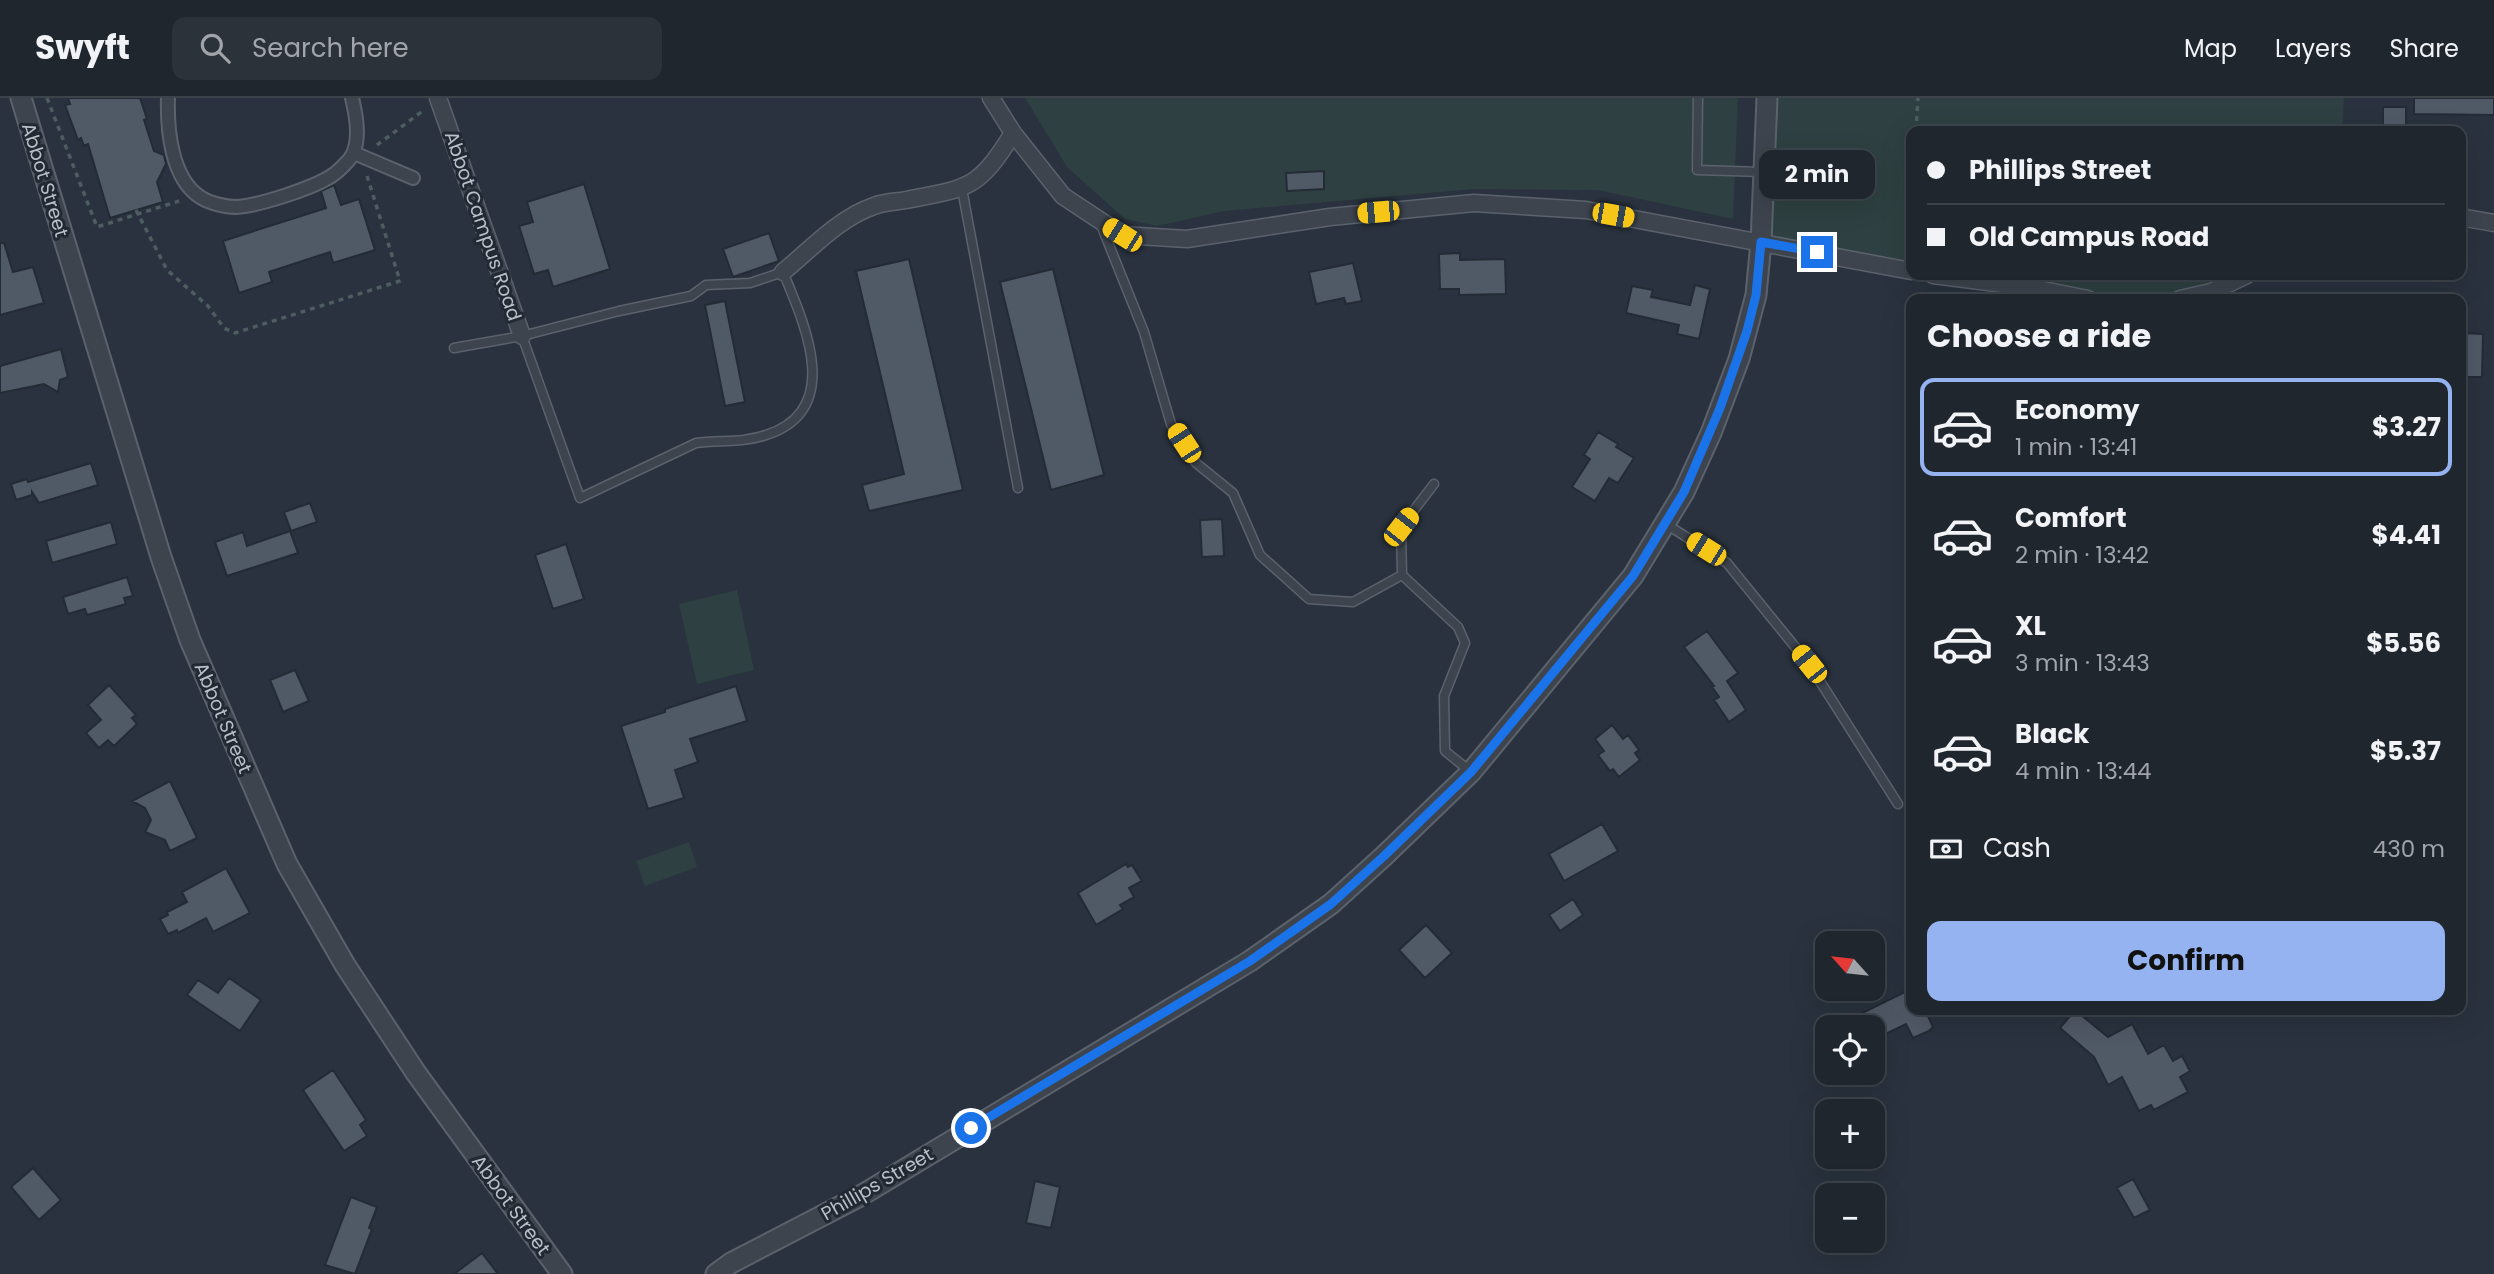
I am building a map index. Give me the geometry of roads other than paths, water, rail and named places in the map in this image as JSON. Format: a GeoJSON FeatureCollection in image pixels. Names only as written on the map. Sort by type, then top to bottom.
{"type":"FeatureCollection","features":[{"type":"Feature","properties":{"kind":"street","name":"Abbot Street"},"geometry":{"type":"LineString","coordinates":[[21,98],[161,557],[212,695],[287,864],[345,965],[416,1073],[562,1274]]}},
{"type":"Feature","properties":{"kind":"street"},"geometry":{"type":"LineString","coordinates":[[168,98],[168,132],[178,168],[193,192],[207,201],[236,207],[292,193],[331,177],[358,155]]}},
{"type":"Feature","properties":{"kind":"street"},"geometry":{"type":"LineString","coordinates":[[352,98],[357,118],[358,155]]}},
{"type":"Feature","properties":{"kind":"street"},"geometry":{"type":"LineString","coordinates":[[991,98],[1013,133],[1063,196],[1122,235],[1186,239],[1330,217],[1474,203],[1586,210],[1906,270]]}},
{"type":"Feature","properties":{"kind":"street","name":"Phillips Street"},"geometry":{"type":"LineString","coordinates":[[716,1274],[862,1195],[1250,961],[1331,904],[1471,772],[1633,576],[1694,470],[1739,359],[1756,295],[1765,172],[1767,98]]}},
{"type":"Feature","properties":{"kind":"street","name":"Abbot Campus Road"},"geometry":{"type":"LineString","coordinates":[[438,99],[522,336]]}},
{"type":"Feature","properties":{"kind":"street","name":"Abbot Campus Road"},"geometry":{"type":"LineString","coordinates":[[783,272],[849,218],[874,205],[962,189],[983,176],[1013,133]]}},
{"type":"Feature","properties":{"kind":"street"},"geometry":{"type":"LineString","coordinates":[[358,155],[413,178]]}},
{"type":"Feature","properties":{"kind":"street"},"geometry":{"type":"LineString","coordinates":[[2466,218],[2494,223]]}},
{"type":"Feature","properties":{"kind":"street"},"geometry":{"type":"LineString","coordinates":[[1972,280],[2063,294]]}},
{"type":"Feature","properties":{"kind":"street"},"geometry":{"type":"LineString","coordinates":[[2202,294],[2236,280]]}},
{"type":"Feature","properties":{"kind":"lane"},"geometry":{"type":"LineString","coordinates":[[1698,98],[1697,170],[1765,172]]}},
{"type":"Feature","properties":{"kind":"lane"},"geometry":{"type":"LineString","coordinates":[[962,189],[1018,488]]}},
{"type":"Feature","properties":{"kind":"lane"},"geometry":{"type":"LineString","coordinates":[[1100,222],[1144,332],[1171,424],[1196,463],[1233,494],[1261,555],[1309,599],[1353,602],[1402,575]]}},
{"type":"Feature","properties":{"kind":"lane"},"geometry":{"type":"LineString","coordinates":[[454,348],[522,336],[579,498],[696,443],[742,441],[767,435],[789,425],[801,414],[811,399],[812,364],[805,324],[783,272]]}},
{"type":"Feature","properties":{"kind":"lane","name":"Abbot Campus Road"},"geometry":{"type":"LineString","coordinates":[[522,336],[669,299],[691,296],[706,285],[750,284],[783,272]]}},
{"type":"Feature","properties":{"kind":"lane"},"geometry":{"type":"LineString","coordinates":[[1434,484],[1401,527],[1402,575],[1458,627],[1465,643],[1444,696],[1445,751],[1471,772]]}},
{"type":"Feature","properties":{"kind":"lane"},"geometry":{"type":"LineString","coordinates":[[1665,523],[1727,563],[1809,664],[1898,804]]}}]}
